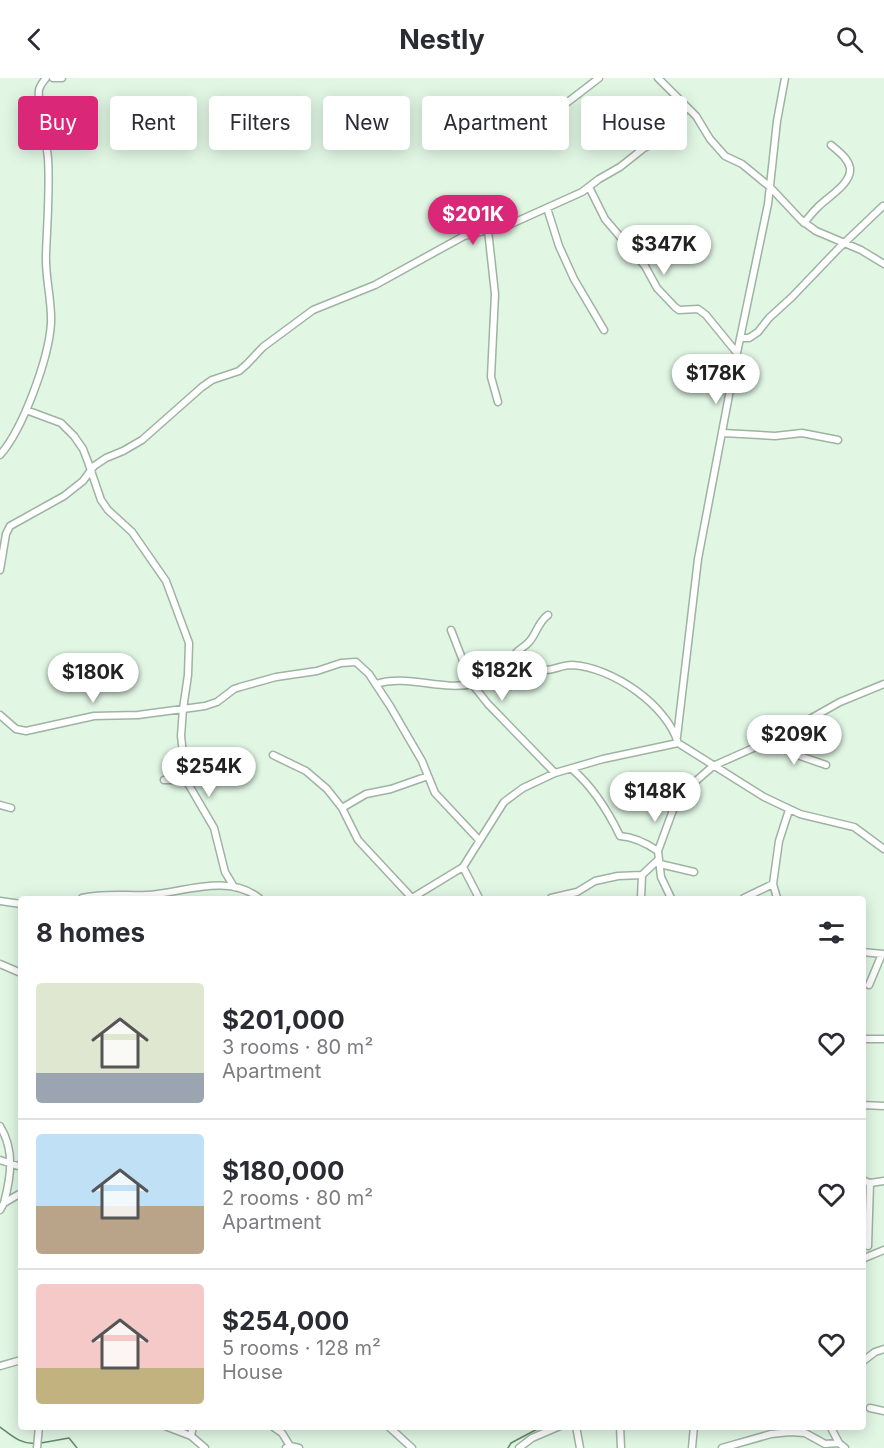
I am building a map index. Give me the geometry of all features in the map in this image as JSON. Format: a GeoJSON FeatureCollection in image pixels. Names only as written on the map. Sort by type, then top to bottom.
{"type":"FeatureCollection","features":[{"type":"Feature","properties":{"kind":"street"},"geometry":{"type":"LineString","coordinates":[[0,455],[8,445],[26,410],[42,363],[51,323],[46,268],[48,160],[39,90],[45,78]]}},
{"type":"Feature","properties":{"kind":"street"},"geometry":{"type":"LineString","coordinates":[[54,78],[62,78]]}},
{"type":"Feature","properties":{"kind":"street"},"geometry":{"type":"LineString","coordinates":[[569,101],[599,78]]}},
{"type":"Feature","properties":{"kind":"street"},"geometry":{"type":"LineString","coordinates":[[658,78],[675,96]]}},
{"type":"Feature","properties":{"kind":"street"},"geometry":{"type":"LineString","coordinates":[[677,740],[698,559],[770,187],[784,78]]}},
{"type":"Feature","properties":{"kind":"street"},"geometry":{"type":"LineString","coordinates":[[687,108],[725,156],[742,164],[770,187],[804,223],[884,264]]}},
{"type":"Feature","properties":{"kind":"street"},"geometry":{"type":"LineString","coordinates":[[804,223],[833,195],[849,175],[850,166],[831,145]]}},
{"type":"Feature","properties":{"kind":"street"},"geometry":{"type":"LineString","coordinates":[[0,570],[6,534],[10,526],[64,496],[91,472],[94,466],[142,440],[206,384],[234,373],[247,364],[263,346],[313,310],[375,285],[416,261],[444,249],[457,239],[511,224],[582,192],[641,150]]}},
{"type":"Feature","properties":{"kind":"street"},"geometry":{"type":"LineString","coordinates":[[589,187],[605,219],[645,266],[657,288],[675,308],[679,310],[698,309],[706,315],[737,353]]}},
{"type":"Feature","properties":{"kind":"street"},"geometry":{"type":"LineString","coordinates":[[740,338],[749,338],[758,332],[765,321],[883,206]]}},
{"type":"Feature","properties":{"kind":"street"},"geometry":{"type":"LineString","coordinates":[[547,208],[559,246],[574,279],[604,330]]}},
{"type":"Feature","properties":{"kind":"street"},"geometry":{"type":"LineString","coordinates":[[488,230],[495,294],[491,377],[498,402]]}},
{"type":"Feature","properties":{"kind":"street"},"geometry":{"type":"LineString","coordinates":[[26,410],[65,426],[82,448],[101,500],[108,510],[132,532],[163,576],[189,643],[181,736],[186,780],[214,828],[225,872],[234,887]]}},
{"type":"Feature","properties":{"kind":"street"},"geometry":{"type":"LineString","coordinates":[[723,433],[775,436],[802,434],[838,440]]}},
{"type":"Feature","properties":{"kind":"street"},"geometry":{"type":"LineString","coordinates":[[520,675],[512,665],[512,659],[517,651],[530,641],[541,621],[548,615]]}},
{"type":"Feature","properties":{"kind":"street"},"geometry":{"type":"LineString","coordinates":[[451,630],[472,684],[488,705],[555,773]]}},
{"type":"Feature","properties":{"kind":"street"},"geometry":{"type":"LineString","coordinates":[[0,715],[16,729],[26,731],[94,716],[138,715],[183,709],[212,704],[240,687],[276,677],[317,671],[341,663],[358,663],[376,684],[422,761],[438,798],[479,840]]}},
{"type":"Feature","properties":{"kind":"street"},"geometry":{"type":"LineString","coordinates":[[376,684],[399,680],[472,684],[512,665],[546,670],[572,665],[613,676],[637,691],[650,703],[663,717],[677,740],[738,783],[789,810],[854,827],[884,849]]}},
{"type":"Feature","properties":{"kind":"street"},"geometry":{"type":"LineString","coordinates":[[669,896],[663,882],[658,850],[676,801],[683,792],[713,766],[776,738],[829,708],[884,684]]}},
{"type":"Feature","properties":{"kind":"street"},"geometry":{"type":"LineString","coordinates":[[776,738],[800,756],[826,765]]}},
{"type":"Feature","properties":{"kind":"street"},"geometry":{"type":"LineString","coordinates":[[415,896],[463,867],[504,802],[512,795],[555,773],[677,740]]}},
{"type":"Feature","properties":{"kind":"street"},"geometry":{"type":"LineString","coordinates":[[273,755],[313,776],[342,808],[361,844],[410,896]]}},
{"type":"Feature","properties":{"kind":"street"},"geometry":{"type":"LineString","coordinates":[[573,769],[590,785],[620,836],[629,837],[658,850]]}},
{"type":"Feature","properties":{"kind":"street"},"geometry":{"type":"LineString","coordinates":[[342,808],[366,794],[391,789],[428,776]]}},
{"type":"Feature","properties":{"kind":"street"},"geometry":{"type":"LineString","coordinates":[[164,780],[186,780]]}},
{"type":"Feature","properties":{"kind":"street"},"geometry":{"type":"LineString","coordinates":[[0,805],[11,808]]}},
{"type":"Feature","properties":{"kind":"street"},"geometry":{"type":"LineString","coordinates":[[776,896],[773,884],[779,841],[789,810]]}},
{"type":"Feature","properties":{"kind":"street"},"geometry":{"type":"LineString","coordinates":[[659,862],[694,872]]}},
{"type":"Feature","properties":{"kind":"street"},"geometry":{"type":"LineString","coordinates":[[560,896],[577,892],[595,881],[618,876],[642,875],[659,862]]}},
{"type":"Feature","properties":{"kind":"street"},"geometry":{"type":"LineString","coordinates":[[463,867],[478,896]]}},
{"type":"Feature","properties":{"kind":"street"},"geometry":{"type":"LineString","coordinates":[[641,896],[642,875]]}},
{"type":"Feature","properties":{"kind":"street"},"geometry":{"type":"LineString","coordinates":[[748,896],[773,884]]}},
{"type":"Feature","properties":{"kind":"street"},"geometry":{"type":"LineString","coordinates":[[130,896],[204,887],[234,887],[256,896]]}},
{"type":"Feature","properties":{"kind":"street"},"geometry":{"type":"LineString","coordinates":[[0,901],[18,904]]}},
{"type":"Feature","properties":{"kind":"street"},"geometry":{"type":"LineString","coordinates":[[866,952],[883,954],[869,985]]}},
{"type":"Feature","properties":{"kind":"street"},"geometry":{"type":"LineString","coordinates":[[0,964],[18,972]]}},
{"type":"Feature","properties":{"kind":"street"},"geometry":{"type":"LineString","coordinates":[[866,1039],[884,1039]]}},
{"type":"Feature","properties":{"kind":"street"},"geometry":{"type":"LineString","coordinates":[[866,1105],[884,1106]]}},
{"type":"Feature","properties":{"kind":"street"},"geometry":{"type":"LineString","coordinates":[[0,1126],[12,1164],[1,1208]]}},
{"type":"Feature","properties":{"kind":"street"},"geometry":{"type":"LineString","coordinates":[[0,1160],[18,1166]]}},
{"type":"Feature","properties":{"kind":"street"},"geometry":{"type":"LineString","coordinates":[[866,1182],[884,1182]]}},
{"type":"Feature","properties":{"kind":"street"},"geometry":{"type":"LineString","coordinates":[[866,1233],[870,1183]]}},
{"type":"Feature","properties":{"kind":"street"},"geometry":{"type":"LineString","coordinates":[[1,1208],[18,1195]]}},
{"type":"Feature","properties":{"kind":"street"},"geometry":{"type":"LineString","coordinates":[[866,1246],[876,1252]]}},
{"type":"Feature","properties":{"kind":"street"},"geometry":{"type":"LineString","coordinates":[[866,1257],[884,1250]]}},
{"type":"Feature","properties":{"kind":"street"},"geometry":{"type":"LineString","coordinates":[[866,1360],[884,1349]]}},
{"type":"Feature","properties":{"kind":"street"},"geometry":{"type":"LineString","coordinates":[[0,1366],[18,1361]]}},
{"type":"Feature","properties":{"kind":"street"},"geometry":{"type":"LineString","coordinates":[[870,1408],[884,1411]]}},
{"type":"Feature","properties":{"kind":"street"},"geometry":{"type":"LineString","coordinates":[[37,1448],[39,1430]]}},
{"type":"Feature","properties":{"kind":"street"},"geometry":{"type":"LineString","coordinates":[[175,1430],[191,1436],[204,1448]]}},
{"type":"Feature","properties":{"kind":"street"},"geometry":{"type":"LineString","coordinates":[[191,1436],[192,1430]]}},
{"type":"Feature","properties":{"kind":"street"},"geometry":{"type":"LineString","coordinates":[[278,1430],[282,1433],[288,1447],[299,1448]]}},
{"type":"Feature","properties":{"kind":"street"},"geometry":{"type":"LineString","coordinates":[[392,1430],[412,1448]]}},
{"type":"Feature","properties":{"kind":"street"},"geometry":{"type":"LineString","coordinates":[[519,1448],[532,1438],[551,1430]]}},
{"type":"Feature","properties":{"kind":"street"},"geometry":{"type":"LineString","coordinates":[[577,1430],[580,1448]]}},
{"type":"Feature","properties":{"kind":"street"},"geometry":{"type":"LineString","coordinates":[[620,1430],[621,1448]]}},
{"type":"Feature","properties":{"kind":"street"},"geometry":{"type":"LineString","coordinates":[[692,1448],[694,1430]]}},
{"type":"Feature","properties":{"kind":"street"},"geometry":{"type":"LineString","coordinates":[[832,1430],[839,1443],[845,1448]]}},
{"type":"Feature","properties":{"kind":"street"},"geometry":{"type":"LineString","coordinates":[[722,1448],[771,1434],[790,1432],[805,1433],[825,1444],[839,1443]]}},
{"type":"Feature","properties":{"kind":"waterway"},"geometry":{"type":"LineString","coordinates":[[0,1427],[21,1441],[36,1443]]}},
{"type":"Feature","properties":{"kind":"waterway"},"geometry":{"type":"LineString","coordinates":[[508,1448],[511,1443],[535,1430]]}},
{"type":"Feature","properties":{"kind":"waterway"},"geometry":{"type":"LineString","coordinates":[[41,1443],[69,1438],[77,1448]]}}]}
